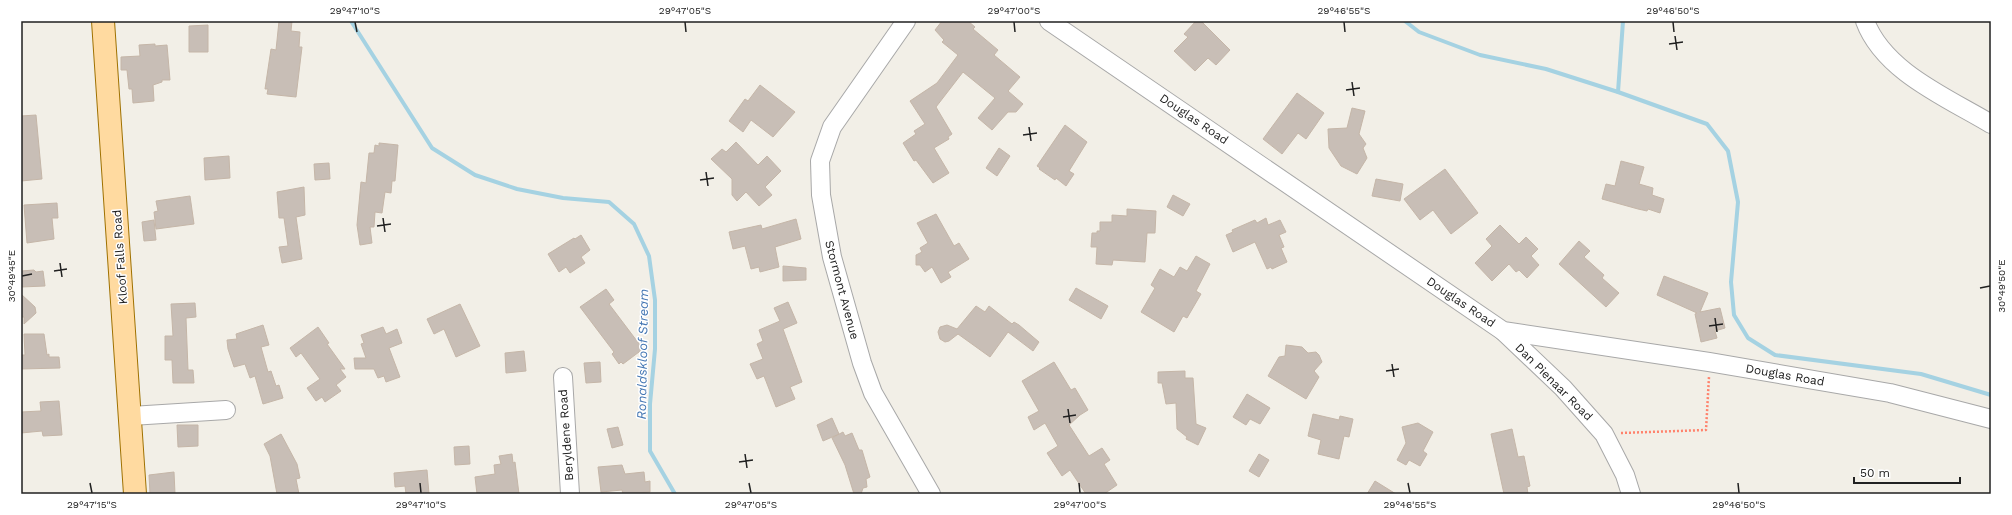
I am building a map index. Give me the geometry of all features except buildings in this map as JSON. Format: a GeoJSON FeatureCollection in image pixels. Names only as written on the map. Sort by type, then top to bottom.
{"type":"FeatureCollection","features":[{"type":"Feature","properties":{"kind":"main road","name":"Kloof Falls Road"},"geometry":{"type":"LineString","coordinates":[[103,21],[131,416],[135,494]]}},
{"type":"Feature","properties":{"kind":"street","name":"Stormont Avenue"},"geometry":{"type":"LineString","coordinates":[[906,21],[832,127],[820,161],[822,195],[832,257],[862,363],[874,393],[931,494]]}},
{"type":"Feature","properties":{"kind":"street","name":"Douglas Road"},"geometry":{"type":"LineString","coordinates":[[1049,21],[1503,331],[1709,362],[1890,393],[1991,419]]}},
{"type":"Feature","properties":{"kind":"street"},"geometry":{"type":"LineString","coordinates":[[1865,21],[1872,36],[1889,58],[1936,92],[1991,124]]}},
{"type":"Feature","properties":{"kind":"street","name":"Dan Pienaar Road"},"geometry":{"type":"LineString","coordinates":[[1503,331],[1563,388],[1604,434],[1625,475],[1631,494]]}},
{"type":"Feature","properties":{"kind":"street","name":"Beryldene Road"},"geometry":{"type":"LineString","coordinates":[[563,377],[570,494]]}},
{"type":"Feature","properties":{"kind":"street"},"geometry":{"type":"LineString","coordinates":[[131,416],[226,410]]}},
{"type":"Feature","properties":{"kind":"path"},"geometry":{"type":"LineString","coordinates":[[1604,434],[1706,430],[1709,362]]}},
{"type":"Feature","properties":{"kind":"waterway","name":"Ronaldskloof Stream"},"geometry":{"type":"LineString","coordinates":[[351,21],[432,148],[475,175],[517,189],[563,198],[609,202],[634,224],[649,256],[655,300],[655,349],[650,404],[650,451],[675,494]]}},
{"type":"Feature","properties":{"kind":"waterway"},"geometry":{"type":"LineString","coordinates":[[1405,21],[1419,32],[1480,55],[1546,69],[1618,92],[1707,124],[1728,151],[1738,202],[1731,282],[1734,315],[1748,338],[1775,355],[1921,374],[1991,395]]}},
{"type":"Feature","properties":{"kind":"waterway"},"geometry":{"type":"LineString","coordinates":[[1618,92],[1623,21]]}}]}
